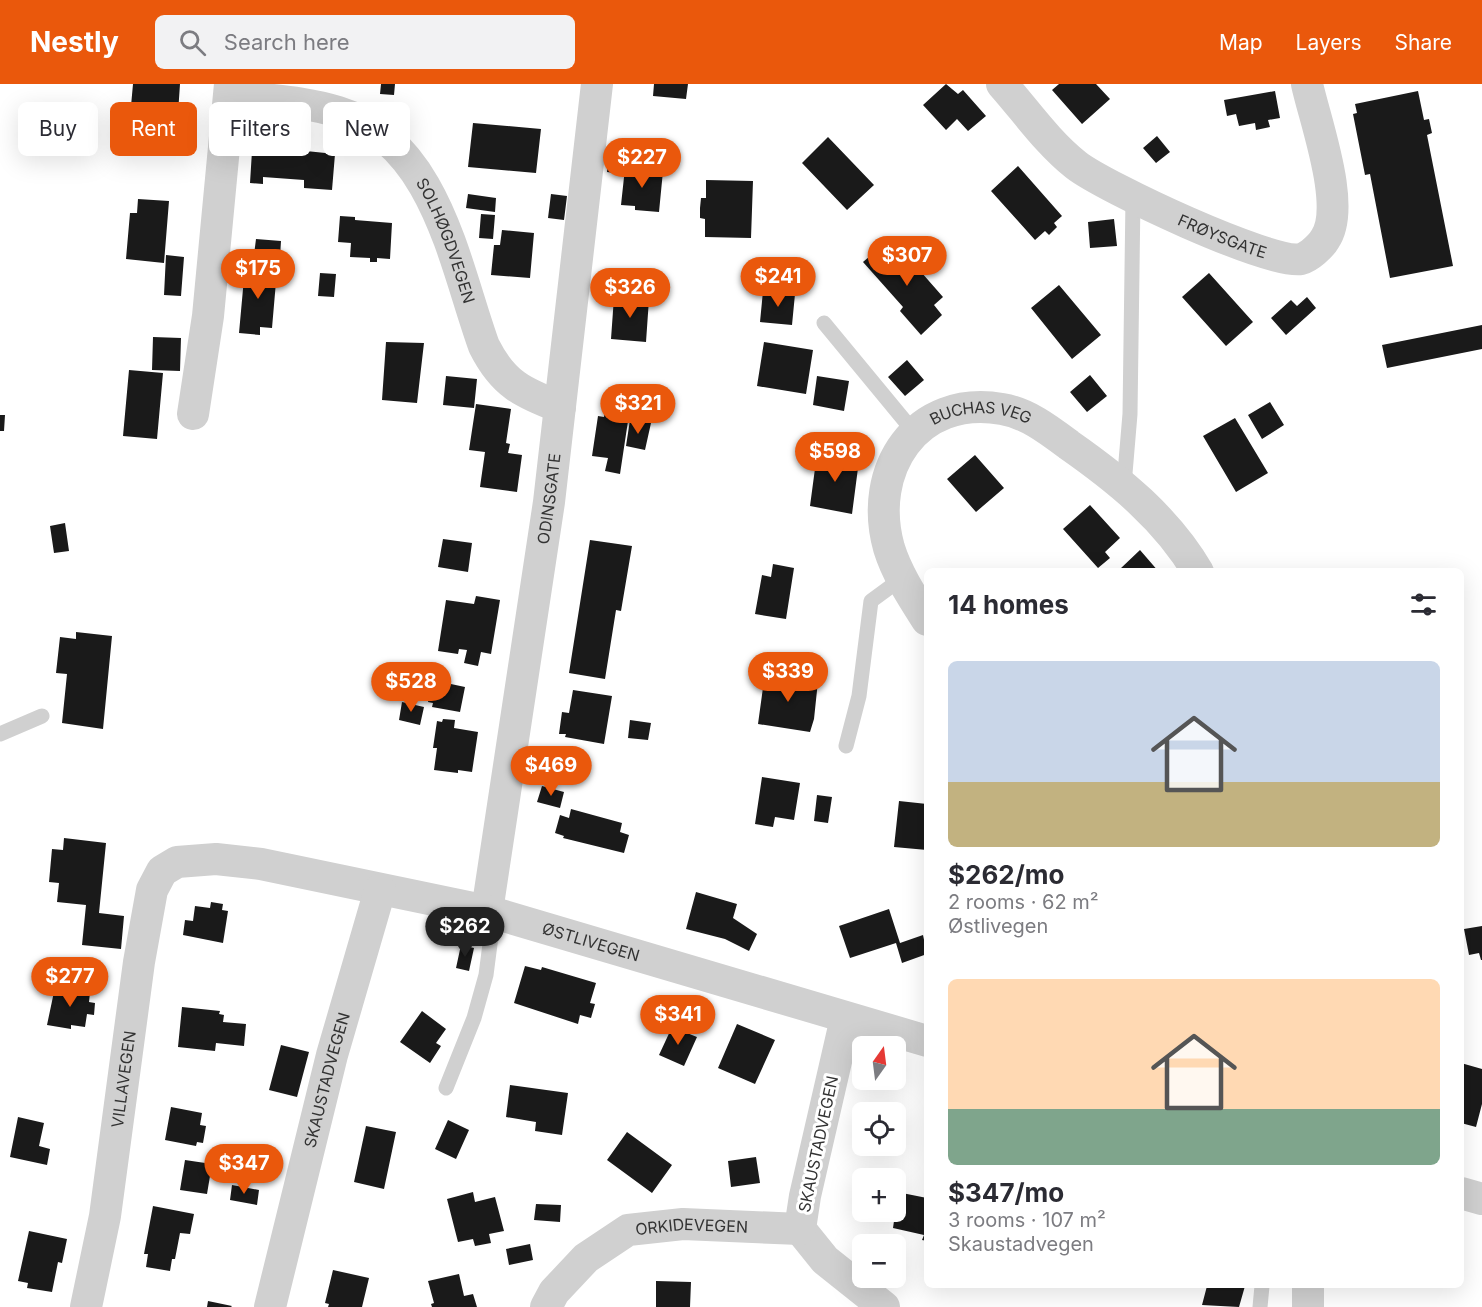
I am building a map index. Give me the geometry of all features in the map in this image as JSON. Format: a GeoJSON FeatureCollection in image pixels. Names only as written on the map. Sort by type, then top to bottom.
{"type":"FeatureCollection","features":[{"type":"Feature","properties":{"kind":"street","name":"ODINSGATE"},"geometry":{"type":"LineString","coordinates":[[490,912],[560,406],[597,84]]}},
{"type":"Feature","properties":{"kind":"street","name":"FRØYSGATE"},"geometry":{"type":"LineString","coordinates":[[1002,84],[1048,139],[1075,164],[1100,181],[1133,198],[1249,247],[1276,256],[1302,259],[1326,239],[1332,219],[1328,173],[1314,85]]}},
{"type":"Feature","properties":{"kind":"street","name":"SOLHØGDVEGEN"},"geometry":{"type":"LineString","coordinates":[[193,414],[208,315],[230,89],[338,111],[362,122],[383,137],[421,178],[437,210],[481,338],[494,366],[512,386],[560,406]]}},
{"type":"Feature","properties":{"kind":"street","name":"BUCHAS VEG"},"geometry":{"type":"LineString","coordinates":[[924,615],[901,579],[889,549],[884,523],[884,496],[899,453],[914,432],[934,416],[958,408],[1003,409],[1042,426],[1124,485],[1158,519],[1195,568]]}},
{"type":"Feature","properties":{"kind":"street","name":"ØSTLIVEGEN"},"geometry":{"type":"LineString","coordinates":[[177,862],[206,859],[239,861],[490,912],[924,1040]]}},
{"type":"Feature","properties":{"kind":"street","name":"VILLAVEGEN"},"geometry":{"type":"LineString","coordinates":[[86,1307],[105,1216],[150,899],[162,871],[177,862]]}},
{"type":"Feature","properties":{"kind":"street","name":"SKAUSTADVEGEN"},"geometry":{"type":"LineString","coordinates":[[270,1307],[332,1055],[380,890]]}},
{"type":"Feature","properties":{"kind":"street","name":"SKAUSTADVEGEN"},"geometry":{"type":"LineString","coordinates":[[846,1018],[805,1196],[800,1229],[825,1260],[884,1307]]}},
{"type":"Feature","properties":{"kind":"street"},"geometry":{"type":"LineString","coordinates":[[1464,1194],[1482,1199]]}},
{"type":"Feature","properties":{"kind":"street","name":"ORKIDEVEGEN"},"geometry":{"type":"LineString","coordinates":[[546,1307],[554,1292],[586,1258],[628,1230],[683,1224],[800,1229]]}},
{"type":"Feature","properties":{"kind":"street"},"geometry":{"type":"LineString","coordinates":[[1308,1288],[1308,1307]]}},
{"type":"Feature","properties":{"kind":"lane"},"geometry":{"type":"LineString","coordinates":[[1124,485],[1130,414],[1133,198]]}},
{"type":"Feature","properties":{"kind":"lane"},"geometry":{"type":"LineString","coordinates":[[824,323],[914,432]]}},
{"type":"Feature","properties":{"kind":"lane"},"geometry":{"type":"LineString","coordinates":[[846,746],[859,696],[871,600],[901,579]]}},
{"type":"Feature","properties":{"kind":"lane"},"geometry":{"type":"LineString","coordinates":[[0,734],[42,716]]}},
{"type":"Feature","properties":{"kind":"lane"},"geometry":{"type":"LineString","coordinates":[[446,1088],[474,1018],[486,975],[490,912]]}},
{"type":"Feature","properties":{"kind":"lane"},"geometry":{"type":"LineString","coordinates":[[1260,1307],[1262,1288]]}},
{"type":"Feature","properties":{"kind":"building"},"geometry":{"type":"Polygon","coordinates":[[[133,84],[180,84],[179,102],[131,102],[133,84]]]}},
{"type":"Feature","properties":{"kind":"building"},"geometry":{"type":"Polygon","coordinates":[[[381,84],[395,84],[394,95],[380,94],[381,84]]]}},
{"type":"Feature","properties":{"kind":"building"},"geometry":{"type":"Polygon","coordinates":[[[654,84],[688,84],[686,99],[653,96],[654,84]]]}},
{"type":"Feature","properties":{"kind":"building"},"geometry":{"type":"Polygon","coordinates":[[[946,84],[958,94],[963,90],[986,116],[968,131],[957,119],[946,130],[923,105],[946,84]]]}},
{"type":"Feature","properties":{"kind":"building"},"geometry":{"type":"Polygon","coordinates":[[[1059,84],[1096,84],[1110,99],[1082,124],[1052,90],[1059,84]]]}},
{"type":"Feature","properties":{"kind":"building"},"geometry":{"type":"Polygon","coordinates":[[[1275,91],[1280,118],[1268,120],[1270,127],[1256,130],[1255,123],[1239,126],[1236,114],[1227,116],[1224,100],[1275,91]]]}},
{"type":"Feature","properties":{"kind":"building"},"geometry":{"type":"Polygon","coordinates":[[[1418,91],[1424,120],[1429,119],[1432,133],[1427,135],[1453,266],[1390,278],[1370,174],[1365,175],[1353,114],[1357,113],[1355,104],[1418,91]]]}},
{"type":"Feature","properties":{"kind":"building"},"geometry":{"type":"Polygon","coordinates":[[[473,123],[541,129],[536,173],[468,167],[473,123]]]}},
{"type":"Feature","properties":{"kind":"building"},"geometry":{"type":"Polygon","coordinates":[[[1157,136],[1170,152],[1156,163],[1143,148],[1157,136]]]}},
{"type":"Feature","properties":{"kind":"building"},"geometry":{"type":"Polygon","coordinates":[[[828,137],[874,185],[847,210],[802,163],[828,137]]]}},
{"type":"Feature","properties":{"kind":"building"},"geometry":{"type":"Polygon","coordinates":[[[610,148],[626,150],[623,174],[607,172],[610,148]]]}},
{"type":"Feature","properties":{"kind":"building"},"geometry":{"type":"Polygon","coordinates":[[[311,152],[323,153],[323,156],[335,156],[332,190],[304,188],[304,180],[263,177],[263,184],[250,183],[252,156],[311,156],[311,152]]]}},
{"type":"Feature","properties":{"kind":"building"},"geometry":{"type":"Polygon","coordinates":[[[1018,166],[1062,216],[1054,223],[1057,227],[1049,235],[1045,231],[1035,240],[991,191],[1018,166]]]}},
{"type":"Feature","properties":{"kind":"building"},"geometry":{"type":"Polygon","coordinates":[[[625,168],[663,171],[659,212],[635,210],[635,206],[621,205],[625,168]]]}},
{"type":"Feature","properties":{"kind":"building"},"geometry":{"type":"Polygon","coordinates":[[[706,180],[753,181],[751,238],[705,237],[705,219],[700,218],[700,208],[701,198],[706,198],[706,180]]]}},
{"type":"Feature","properties":{"kind":"building"},"geometry":{"type":"Polygon","coordinates":[[[468,194],[496,198],[495,212],[466,208],[468,194]]]}},
{"type":"Feature","properties":{"kind":"building"},"geometry":{"type":"Polygon","coordinates":[[[551,194],[567,196],[564,220],[548,218],[551,194]]]}},
{"type":"Feature","properties":{"kind":"building"},"geometry":{"type":"Polygon","coordinates":[[[138,199],[169,201],[164,263],[126,259],[130,213],[137,213],[138,199]]]}},
{"type":"Feature","properties":{"kind":"building"},"geometry":{"type":"Polygon","coordinates":[[[481,214],[495,215],[493,239],[479,238],[481,214]]]}},
{"type":"Feature","properties":{"kind":"building"},"geometry":{"type":"Polygon","coordinates":[[[340,216],[355,217],[355,220],[392,223],[390,259],[377,258],[377,262],[370,262],[370,258],[350,257],[351,243],[338,242],[340,216]]]}},
{"type":"Feature","properties":{"kind":"building"},"geometry":{"type":"Polygon","coordinates":[[[1114,219],[1117,246],[1090,248],[1088,222],[1114,219]]]}},
{"type":"Feature","properties":{"kind":"building"},"geometry":{"type":"Polygon","coordinates":[[[502,230],[534,233],[530,278],[491,275],[494,245],[500,245],[502,230]]]}},
{"type":"Feature","properties":{"kind":"building"},"geometry":{"type":"Polygon","coordinates":[[[256,239],[281,241],[280,257],[254,255],[256,239]]]}},
{"type":"Feature","properties":{"kind":"building"},"geometry":{"type":"Polygon","coordinates":[[[884,244],[893,254],[900,248],[943,297],[934,305],[942,315],[921,335],[900,311],[903,307],[863,262],[884,244]]]}},
{"type":"Feature","properties":{"kind":"building"},"geometry":{"type":"Polygon","coordinates":[[[166,255],[184,257],[181,296],[164,295],[166,255]]]}},
{"type":"Feature","properties":{"kind":"building"},"geometry":{"type":"Polygon","coordinates":[[[245,267],[277,270],[272,328],[260,327],[260,335],[239,333],[245,267]]]}},
{"type":"Feature","properties":{"kind":"building"},"geometry":{"type":"Polygon","coordinates":[[[320,273],[336,274],[334,297],[318,296],[320,273]]]}},
{"type":"Feature","properties":{"kind":"building"},"geometry":{"type":"Polygon","coordinates":[[[1209,273],[1253,322],[1226,346],[1182,297],[1209,273]]]}},
{"type":"Feature","properties":{"kind":"building"},"geometry":{"type":"Polygon","coordinates":[[[1059,285],[1101,335],[1072,359],[1031,308],[1059,285]]]}},
{"type":"Feature","properties":{"kind":"building"},"geometry":{"type":"Polygon","coordinates":[[[763,291],[795,294],[792,325],[760,322],[763,291]]]}},
{"type":"Feature","properties":{"kind":"building"},"geometry":{"type":"Polygon","coordinates":[[[614,297],[649,299],[646,342],[611,339],[614,297]]]}},
{"type":"Feature","properties":{"kind":"building"},"geometry":{"type":"Polygon","coordinates":[[[1307,297],[1316,308],[1286,335],[1271,318],[1291,300],[1297,306],[1307,297]]]}},
{"type":"Feature","properties":{"kind":"building"},"geometry":{"type":"Polygon","coordinates":[[[1482,325],[1482,349],[1387,368],[1382,345],[1482,325]]]}},
{"type":"Feature","properties":{"kind":"building"},"geometry":{"type":"Polygon","coordinates":[[[153,337],[181,338],[180,371],[152,370],[153,337]]]}},
{"type":"Feature","properties":{"kind":"building"},"geometry":{"type":"Polygon","coordinates":[[[386,342],[424,343],[417,403],[382,400],[386,342]]]}},
{"type":"Feature","properties":{"kind":"building"},"geometry":{"type":"Polygon","coordinates":[[[764,342],[813,350],[806,394],[757,386],[764,342]]]}},
{"type":"Feature","properties":{"kind":"building"},"geometry":{"type":"Polygon","coordinates":[[[907,360],[924,380],[905,396],[888,377],[907,360]]]}},
{"type":"Feature","properties":{"kind":"building"},"geometry":{"type":"Polygon","coordinates":[[[129,370],[163,373],[157,439],[123,436],[129,370]]]}},
{"type":"Feature","properties":{"kind":"building"},"geometry":{"type":"Polygon","coordinates":[[[1090,375],[1107,396],[1087,412],[1070,392],[1090,375]]]}},
{"type":"Feature","properties":{"kind":"building"},"geometry":{"type":"Polygon","coordinates":[[[446,376],[477,379],[474,408],[443,405],[446,376]]]}},
{"type":"Feature","properties":{"kind":"building"},"geometry":{"type":"Polygon","coordinates":[[[817,376],[849,381],[844,411],[813,405],[817,376]]]}},
{"type":"Feature","properties":{"kind":"building"},"geometry":{"type":"Polygon","coordinates":[[[1270,402],[1284,425],[1262,439],[1248,415],[1270,402]]]}},
{"type":"Feature","properties":{"kind":"building"},"geometry":{"type":"Polygon","coordinates":[[[476,404],[511,409],[506,443],[510,444],[508,453],[522,455],[517,492],[480,487],[485,452],[469,450],[476,404]]]}},
{"type":"Feature","properties":{"kind":"building"},"geometry":{"type":"Polygon","coordinates":[[[605,411],[624,414],[623,420],[628,421],[620,474],[605,471],[608,458],[592,456],[598,416],[604,417],[605,411]]]}},
{"type":"Feature","properties":{"kind":"building"},"geometry":{"type":"Polygon","coordinates":[[[0,415],[5,415],[4,431],[0,431],[0,415]]]}},
{"type":"Feature","properties":{"kind":"building"},"geometry":{"type":"Polygon","coordinates":[[[1235,418],[1268,473],[1236,492],[1203,436],[1235,418]]]}},
{"type":"Feature","properties":{"kind":"building"},"geometry":{"type":"Polygon","coordinates":[[[630,420],[651,423],[645,450],[626,446],[630,420]]]}},
{"type":"Feature","properties":{"kind":"building"},"geometry":{"type":"Polygon","coordinates":[[[830,450],[851,452],[849,466],[858,468],[852,514],[810,506],[816,461],[828,463],[830,450]]]}},
{"type":"Feature","properties":{"kind":"building"},"geometry":{"type":"Polygon","coordinates":[[[975,455],[1004,488],[976,512],[947,479],[975,455]]]}},
{"type":"Feature","properties":{"kind":"building"},"geometry":{"type":"Polygon","coordinates":[[[1090,505],[1120,538],[1105,552],[1110,558],[1098,568],[1063,529],[1090,505]]]}},
{"type":"Feature","properties":{"kind":"building"},"geometry":{"type":"Polygon","coordinates":[[[65,523],[69,551],[54,553],[50,526],[65,523]]]}},
{"type":"Feature","properties":{"kind":"building"},"geometry":{"type":"Polygon","coordinates":[[[443,539],[472,543],[468,572],[438,567],[443,539]]]}},
{"type":"Feature","properties":{"kind":"building"},"geometry":{"type":"Polygon","coordinates":[[[590,540],[632,546],[621,611],[616,610],[605,679],[569,673],[590,540]]]}},
{"type":"Feature","properties":{"kind":"building"},"geometry":{"type":"Polygon","coordinates":[[[1140,550],[1156,568],[1121,568],[1140,550]]]}},
{"type":"Feature","properties":{"kind":"building"},"geometry":{"type":"Polygon","coordinates":[[[773,564],[794,568],[786,619],[755,614],[762,575],[771,577],[773,564]]]}},
{"type":"Feature","properties":{"kind":"building"},"geometry":{"type":"Polygon","coordinates":[[[476,596],[500,600],[491,654],[481,652],[478,666],[464,663],[467,650],[459,649],[458,654],[438,651],[446,600],[474,604],[476,596]]]}},
{"type":"Feature","properties":{"kind":"building"},"geometry":{"type":"Polygon","coordinates":[[[76,632],[112,636],[103,729],[62,723],[67,674],[56,673],[60,637],[76,639],[76,632]]]}},
{"type":"Feature","properties":{"kind":"building"},"geometry":{"type":"Polygon","coordinates":[[[765,673],[818,681],[814,719],[810,732],[758,724],[765,673]]]}},
{"type":"Feature","properties":{"kind":"building"},"geometry":{"type":"Polygon","coordinates":[[[432,680],[465,687],[460,712],[432,707],[433,703],[428,702],[432,680]]]}},
{"type":"Feature","properties":{"kind":"building"},"geometry":{"type":"Polygon","coordinates":[[[573,690],[612,696],[604,744],[559,734],[562,712],[569,713],[573,690]]]}},
{"type":"Feature","properties":{"kind":"building"},"geometry":{"type":"Polygon","coordinates":[[[402,702],[424,707],[420,725],[399,720],[402,702]]]}},
{"type":"Feature","properties":{"kind":"building"},"geometry":{"type":"Polygon","coordinates":[[[443,719],[455,720],[454,728],[478,732],[472,772],[434,770],[437,748],[433,748],[437,721],[442,722],[443,719]]]}},
{"type":"Feature","properties":{"kind":"building"},"geometry":{"type":"Polygon","coordinates":[[[630,720],[651,723],[648,740],[628,738],[630,720]]]}},
{"type":"Feature","properties":{"kind":"building"},"geometry":{"type":"Polygon","coordinates":[[[762,777],[800,783],[794,820],[775,817],[773,827],[755,824],[762,777]]]}},
{"type":"Feature","properties":{"kind":"building"},"geometry":{"type":"Polygon","coordinates":[[[542,786],[564,792],[560,808],[537,802],[542,786]]]}},
{"type":"Feature","properties":{"kind":"building"},"geometry":{"type":"Polygon","coordinates":[[[817,795],[832,797],[828,823],[814,821],[817,795]]]}},
{"type":"Feature","properties":{"kind":"building"},"geometry":{"type":"Polygon","coordinates":[[[899,801],[924,804],[924,850],[894,847],[899,801]]]}},
{"type":"Feature","properties":{"kind":"building"},"geometry":{"type":"Polygon","coordinates":[[[571,809],[622,823],[620,832],[629,835],[624,853],[563,838],[564,836],[555,833],[560,815],[569,818],[571,809]]]}},
{"type":"Feature","properties":{"kind":"building"},"geometry":{"type":"Polygon","coordinates":[[[64,838],[106,843],[99,913],[124,916],[121,949],[82,945],[86,905],[57,902],[59,883],[49,882],[52,849],[63,850],[64,838]]]}},
{"type":"Feature","properties":{"kind":"building"},"geometry":{"type":"Polygon","coordinates":[[[696,892],[737,904],[733,918],[757,934],[749,951],[725,939],[686,929],[696,892]]]}},
{"type":"Feature","properties":{"kind":"building"},"geometry":{"type":"Polygon","coordinates":[[[211,902],[223,904],[222,910],[228,911],[223,943],[183,935],[185,920],[193,921],[195,906],[210,908],[211,902]]]}},
{"type":"Feature","properties":{"kind":"building"},"geometry":{"type":"Polygon","coordinates":[[[889,909],[900,943],[923,935],[924,955],[902,963],[896,943],[850,958],[839,926],[889,909]]]}},
{"type":"Feature","properties":{"kind":"building"},"geometry":{"type":"Polygon","coordinates":[[[1482,926],[1481,960],[1479,953],[1469,955],[1464,929],[1482,926]]]}},
{"type":"Feature","properties":{"kind":"building"},"geometry":{"type":"Polygon","coordinates":[[[461,945],[474,948],[469,971],[456,968],[461,945]]]}},
{"type":"Feature","properties":{"kind":"building"},"geometry":{"type":"Polygon","coordinates":[[[525,966],[541,970],[542,967],[596,983],[590,1003],[595,1004],[591,1018],[580,1015],[578,1024],[514,1003],[525,966]]]}},
{"type":"Feature","properties":{"kind":"building"},"geometry":{"type":"Polygon","coordinates":[[[55,987],[90,992],[89,1002],[95,1003],[94,1015],[87,1014],[85,1027],[71,1025],[71,1029],[47,1025],[55,987]]]}},
{"type":"Feature","properties":{"kind":"building"},"geometry":{"type":"Polygon","coordinates":[[[182,1007],[220,1011],[219,1014],[224,1015],[223,1022],[246,1024],[244,1046],[216,1043],[215,1051],[178,1047],[182,1007]]]}},
{"type":"Feature","properties":{"kind":"building"},"geometry":{"type":"Polygon","coordinates":[[[422,1011],[446,1029],[436,1043],[441,1046],[430,1063],[400,1042],[422,1011]]]}},
{"type":"Feature","properties":{"kind":"building"},"geometry":{"type":"Polygon","coordinates":[[[737,1024],[775,1040],[755,1084],[718,1068],[737,1024]]]}},
{"type":"Feature","properties":{"kind":"building"},"geometry":{"type":"Polygon","coordinates":[[[672,1027],[697,1037],[684,1066],[659,1055],[672,1027]]]}},
{"type":"Feature","properties":{"kind":"building"},"geometry":{"type":"Polygon","coordinates":[[[281,1045],[309,1052],[297,1097],[269,1090],[281,1045]]]}},
{"type":"Feature","properties":{"kind":"building"},"geometry":{"type":"Polygon","coordinates":[[[1464,1064],[1482,1069],[1482,1104],[1476,1127],[1464,1124],[1464,1064]]]}},
{"type":"Feature","properties":{"kind":"building"},"geometry":{"type":"Polygon","coordinates":[[[510,1085],[568,1093],[562,1135],[535,1131],[536,1122],[506,1117],[510,1085]]]}},
{"type":"Feature","properties":{"kind":"building"},"geometry":{"type":"Polygon","coordinates":[[[171,1107],[202,1113],[200,1125],[206,1126],[203,1143],[197,1142],[196,1146],[165,1140],[171,1107]]]}},
{"type":"Feature","properties":{"kind":"building"},"geometry":{"type":"Polygon","coordinates":[[[18,1117],[44,1123],[39,1146],[50,1149],[47,1165],[10,1157],[18,1117]]]}},
{"type":"Feature","properties":{"kind":"building"},"geometry":{"type":"Polygon","coordinates":[[[448,1120],[469,1130],[456,1159],[435,1149],[448,1120]]]}},
{"type":"Feature","properties":{"kind":"building"},"geometry":{"type":"Polygon","coordinates":[[[366,1126],[396,1132],[384,1189],[354,1182],[366,1126]]]}},
{"type":"Feature","properties":{"kind":"building"},"geometry":{"type":"Polygon","coordinates":[[[627,1132],[672,1165],[652,1193],[607,1160],[627,1132]]]}},
{"type":"Feature","properties":{"kind":"building"},"geometry":{"type":"Polygon","coordinates":[[[756,1157],[760,1183],[731,1187],[728,1161],[756,1157]]]}},
{"type":"Feature","properties":{"kind":"building"},"geometry":{"type":"Polygon","coordinates":[[[185,1160],[212,1164],[207,1194],[180,1190],[185,1160]]]}},
{"type":"Feature","properties":{"kind":"building"},"geometry":{"type":"Polygon","coordinates":[[[232,1185],[259,1190],[257,1205],[230,1200],[232,1185]]]}},
{"type":"Feature","properties":{"kind":"building"},"geometry":{"type":"Polygon","coordinates":[[[473,1192],[475,1202],[495,1197],[504,1231],[489,1234],[491,1243],[475,1246],[473,1239],[458,1242],[447,1199],[473,1192]]]}},
{"type":"Feature","properties":{"kind":"building"},"geometry":{"type":"Polygon","coordinates":[[[906,1194],[924,1197],[924,1235],[893,1228],[894,1222],[906,1222],[906,1194]]]}},
{"type":"Feature","properties":{"kind":"building"},"geometry":{"type":"Polygon","coordinates":[[[536,1204],[561,1205],[560,1222],[534,1220],[536,1204]]]}},
{"type":"Feature","properties":{"kind":"building"},"geometry":{"type":"Polygon","coordinates":[[[153,1206],[194,1214],[190,1234],[180,1233],[170,1271],[146,1267],[148,1254],[144,1254],[153,1206]]]}},
{"type":"Feature","properties":{"kind":"building"},"geometry":{"type":"Polygon","coordinates":[[[29,1231],[67,1239],[62,1263],[58,1262],[52,1292],[27,1288],[28,1283],[18,1281],[29,1231]]]}},
{"type":"Feature","properties":{"kind":"building"},"geometry":{"type":"Polygon","coordinates":[[[530,1244],[533,1260],[509,1265],[506,1249],[530,1244]]]}},
{"type":"Feature","properties":{"kind":"building"},"geometry":{"type":"Polygon","coordinates":[[[333,1270],[369,1278],[362,1307],[328,1307],[329,1304],[325,1303],[333,1270]]]}},
{"type":"Feature","properties":{"kind":"building"},"geometry":{"type":"Polygon","coordinates":[[[459,1274],[464,1296],[473,1294],[477,1307],[432,1307],[431,1304],[434,1303],[428,1281],[459,1274]]]}},
{"type":"Feature","properties":{"kind":"building"},"geometry":{"type":"Polygon","coordinates":[[[656,1281],[691,1282],[690,1307],[656,1307],[656,1281]]]}},
{"type":"Feature","properties":{"kind":"building"},"geometry":{"type":"Polygon","coordinates":[[[1206,1288],[1244,1288],[1239,1307],[1202,1305],[1206,1288]]]}},
{"type":"Feature","properties":{"kind":"building"},"geometry":{"type":"Polygon","coordinates":[[[208,1301],[232,1306],[207,1307],[208,1301]]]}}]}
